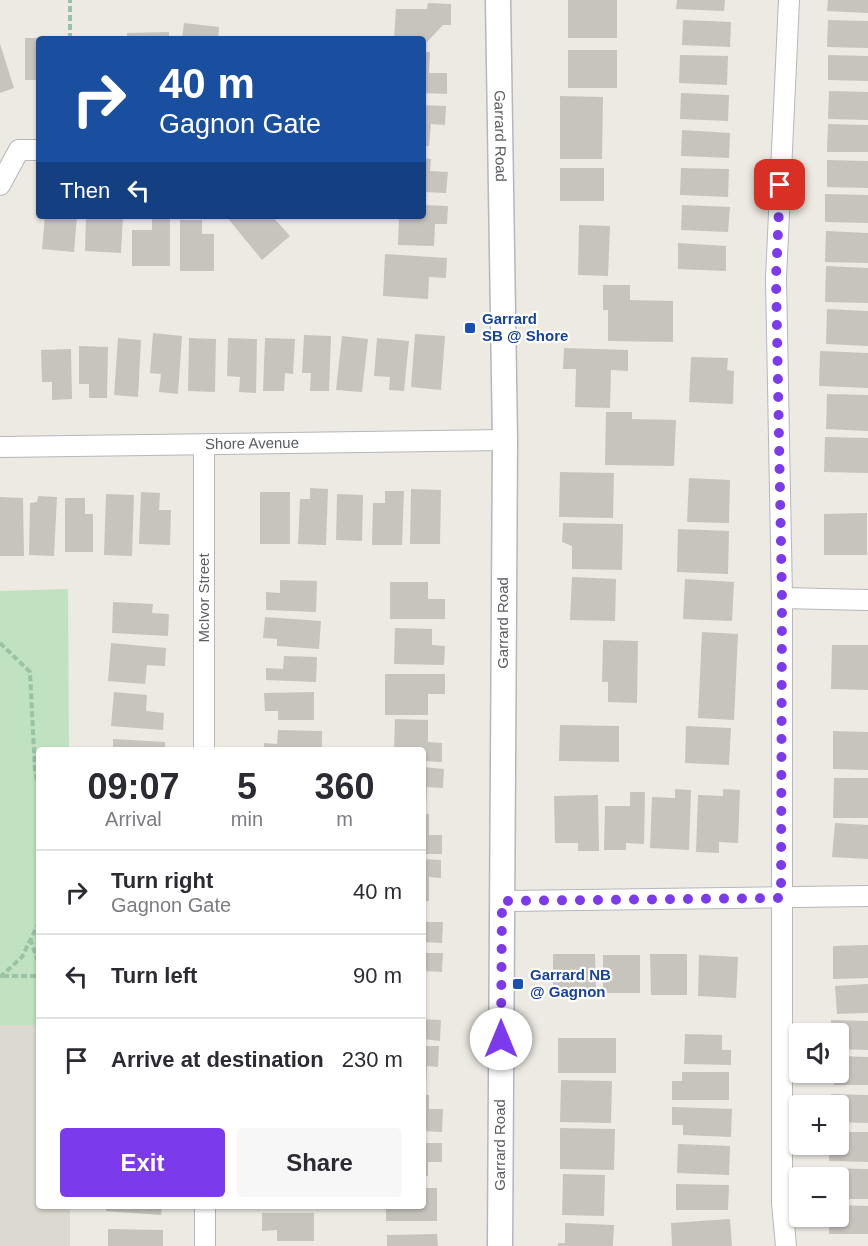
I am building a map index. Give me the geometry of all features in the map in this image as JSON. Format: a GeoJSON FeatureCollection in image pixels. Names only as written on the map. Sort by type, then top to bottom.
{"type":"FeatureCollection","features":[{"type":"Feature","properties":{"kind":"street","name":"Garrard Road"},"geometry":{"type":"LineString","coordinates":[[498,0],[505,440],[500,1246]]}},
{"type":"Feature","properties":{"kind":"street"},"geometry":{"type":"LineString","coordinates":[[786,1246],[782,1203],[782,598],[776,278],[789,0]]}},
{"type":"Feature","properties":{"kind":"street"},"geometry":{"type":"LineString","coordinates":[[0,185],[19,150],[36,150]]}},
{"type":"Feature","properties":{"kind":"street","name":"Shore Avenue"},"geometry":{"type":"LineString","coordinates":[[0,447],[204,446],[505,440]]}},
{"type":"Feature","properties":{"kind":"street","name":"McIvor Street"},"geometry":{"type":"LineString","coordinates":[[204,446],[204,747]]}},
{"type":"Feature","properties":{"kind":"street"},"geometry":{"type":"LineString","coordinates":[[782,598],[868,600]]}},
{"type":"Feature","properties":{"kind":"street"},"geometry":{"type":"LineString","coordinates":[[502,901],[868,896]]}},
{"type":"Feature","properties":{"kind":"street"},"geometry":{"type":"LineString","coordinates":[[205,1209],[205,1246]]}},
{"type":"Feature","properties":{"kind":"path"},"geometry":{"type":"LineString","coordinates":[[70,0],[70,36]]}},
{"type":"Feature","properties":{"kind":"path"},"geometry":{"type":"LineString","coordinates":[[0,643],[30,672],[36,775]]}},
{"type":"Feature","properties":{"kind":"path"},"geometry":{"type":"LineString","coordinates":[[1,976],[22,957],[36,927]]}},
{"type":"Feature","properties":{"kind":"path"},"geometry":{"type":"LineString","coordinates":[[30,938],[36,955]]}},
{"type":"Feature","properties":{"kind":"path"},"geometry":{"type":"LineString","coordinates":[[1,976],[36,976]]}},
{"type":"Feature","properties":{"kind":"shaded area"},"geometry":{"type":"Polygon","coordinates":[[[0,1025],[36,1025],[36,1209],[70,1209],[70,1246],[0,1246],[0,1025]]]}},
{"type":"Feature","properties":{"kind":"green space"},"geometry":{"type":"Polygon","coordinates":[[[68,589],[69,747],[36,747],[36,1025],[0,1025],[0,591],[68,589]]]}},
{"type":"Feature","properties":{"kind":"building"},"geometry":{"type":"Polygon","coordinates":[[[568,0],[617,0],[617,38],[568,38],[568,0]]]}},
{"type":"Feature","properties":{"kind":"building"},"geometry":{"type":"Polygon","coordinates":[[[677,0],[725,0],[724,11],[676,9],[677,0]]]}},
{"type":"Feature","properties":{"kind":"building"},"geometry":{"type":"Polygon","coordinates":[[[828,0],[868,0],[868,13],[827,11],[828,0]]]}},
{"type":"Feature","properties":{"kind":"building"},"geometry":{"type":"Polygon","coordinates":[[[428,3],[451,4],[451,25],[443,25],[427,42],[426,36],[394,36],[396,9],[427,9],[428,3]]]}},
{"type":"Feature","properties":{"kind":"building"},"geometry":{"type":"Polygon","coordinates":[[[683,20],[731,22],[730,47],[682,45],[683,20]]]}},
{"type":"Feature","properties":{"kind":"building"},"geometry":{"type":"Polygon","coordinates":[[[828,20],[868,21],[868,48],[827,47],[828,20]]]}},
{"type":"Feature","properties":{"kind":"building"},"geometry":{"type":"Polygon","coordinates":[[[184,23],[219,27],[218,36],[182,36],[184,23]]]}},
{"type":"Feature","properties":{"kind":"building"},"geometry":{"type":"Polygon","coordinates":[[[169,32],[169,36],[127,36],[127,33],[169,32]]]}},
{"type":"Feature","properties":{"kind":"building"},"geometry":{"type":"Polygon","coordinates":[[[25,38],[36,38],[36,80],[25,80],[25,38]]]}},
{"type":"Feature","properties":{"kind":"building"},"geometry":{"type":"Polygon","coordinates":[[[0,44],[14,88],[0,93],[0,44]]]}},
{"type":"Feature","properties":{"kind":"building"},"geometry":{"type":"Polygon","coordinates":[[[568,50],[617,50],[617,88],[568,88],[568,50]]]}},
{"type":"Feature","properties":{"kind":"building"},"geometry":{"type":"Polygon","coordinates":[[[426,52],[430,52],[429,73],[447,73],[447,94],[426,93],[426,52]]]}},
{"type":"Feature","properties":{"kind":"building"},"geometry":{"type":"Polygon","coordinates":[[[680,55],[728,56],[727,85],[679,83],[680,55]]]}},
{"type":"Feature","properties":{"kind":"building"},"geometry":{"type":"Polygon","coordinates":[[[828,55],[868,56],[868,81],[828,80],[828,55]]]}},
{"type":"Feature","properties":{"kind":"building"},"geometry":{"type":"Polygon","coordinates":[[[829,91],[868,92],[868,120],[828,119],[829,91]]]}},
{"type":"Feature","properties":{"kind":"building"},"geometry":{"type":"Polygon","coordinates":[[[681,93],[729,95],[728,121],[680,119],[681,93]]]}},
{"type":"Feature","properties":{"kind":"building"},"geometry":{"type":"Polygon","coordinates":[[[560,96],[603,97],[602,159],[560,159],[560,96]]]}},
{"type":"Feature","properties":{"kind":"building"},"geometry":{"type":"Polygon","coordinates":[[[426,105],[446,106],[445,125],[431,124],[429,146],[426,146],[426,105]]]}},
{"type":"Feature","properties":{"kind":"building"},"geometry":{"type":"Polygon","coordinates":[[[828,124],[868,125],[868,152],[827,152],[828,124]]]}},
{"type":"Feature","properties":{"kind":"building"},"geometry":{"type":"Polygon","coordinates":[[[682,130],[730,133],[729,158],[681,156],[682,130]]]}},
{"type":"Feature","properties":{"kind":"building"},"geometry":{"type":"Polygon","coordinates":[[[426,158],[431,159],[430,171],[448,172],[446,193],[426,192],[426,158]]]}},
{"type":"Feature","properties":{"kind":"building"},"geometry":{"type":"Polygon","coordinates":[[[827,160],[868,161],[868,188],[827,187],[827,160]]]}},
{"type":"Feature","properties":{"kind":"building"},"geometry":{"type":"Polygon","coordinates":[[[560,168],[604,168],[604,201],[560,201],[560,168]]]}},
{"type":"Feature","properties":{"kind":"building"},"geometry":{"type":"Polygon","coordinates":[[[681,168],[729,169],[728,197],[680,195],[681,168]]]}},
{"type":"Feature","properties":{"kind":"building"},"geometry":{"type":"Polygon","coordinates":[[[825,194],[868,195],[868,223],[825,222],[825,194]]]}},
{"type":"Feature","properties":{"kind":"building"},"geometry":{"type":"Polygon","coordinates":[[[426,205],[448,206],[447,224],[435,224],[434,246],[398,245],[399,219],[426,219],[426,205]]]}},
{"type":"Feature","properties":{"kind":"building"},"geometry":{"type":"Polygon","coordinates":[[[682,205],[730,207],[728,232],[681,230],[682,205]]]}},
{"type":"Feature","properties":{"kind":"building"},"geometry":{"type":"Polygon","coordinates":[[[45,219],[77,219],[74,252],[42,249],[45,219]]]}},
{"type":"Feature","properties":{"kind":"building"},"geometry":{"type":"Polygon","coordinates":[[[86,219],[123,219],[121,253],[85,251],[86,219]]]}},
{"type":"Feature","properties":{"kind":"building"},"geometry":{"type":"Polygon","coordinates":[[[152,219],[170,219],[170,266],[132,266],[132,230],[152,230],[152,219]]]}},
{"type":"Feature","properties":{"kind":"building"},"geometry":{"type":"Polygon","coordinates":[[[228,219],[275,219],[290,236],[262,260],[228,219]]]}},
{"type":"Feature","properties":{"kind":"building"},"geometry":{"type":"Polygon","coordinates":[[[180,220],[202,220],[202,234],[214,234],[214,271],[180,271],[180,220]]]}},
{"type":"Feature","properties":{"kind":"building"},"geometry":{"type":"Polygon","coordinates":[[[579,225],[610,226],[608,276],[578,275],[579,225]]]}},
{"type":"Feature","properties":{"kind":"building"},"geometry":{"type":"Polygon","coordinates":[[[826,231],[868,233],[868,263],[825,262],[826,231]]]}},
{"type":"Feature","properties":{"kind":"building"},"geometry":{"type":"Polygon","coordinates":[[[678,243],[726,246],[726,271],[678,269],[678,243]]]}},
{"type":"Feature","properties":{"kind":"building"},"geometry":{"type":"Polygon","coordinates":[[[385,254],[447,258],[446,278],[429,277],[428,299],[383,296],[385,254]]]}},
{"type":"Feature","properties":{"kind":"building"},"geometry":{"type":"Polygon","coordinates":[[[826,266],[868,268],[868,303],[825,302],[826,266]]]}},
{"type":"Feature","properties":{"kind":"building"},"geometry":{"type":"Polygon","coordinates":[[[603,285],[630,285],[630,300],[673,301],[673,342],[608,341],[608,310],[603,310],[603,285]]]}},
{"type":"Feature","properties":{"kind":"building"},"geometry":{"type":"Polygon","coordinates":[[[827,309],[868,311],[868,346],[826,344],[827,309]]]}},
{"type":"Feature","properties":{"kind":"building"},"geometry":{"type":"Polygon","coordinates":[[[153,333],[182,336],[178,394],[159,392],[161,374],[150,373],[153,333]]]}},
{"type":"Feature","properties":{"kind":"building"},"geometry":{"type":"Polygon","coordinates":[[[415,334],[445,336],[441,390],[411,387],[415,334]]]}},
{"type":"Feature","properties":{"kind":"building"},"geometry":{"type":"Polygon","coordinates":[[[304,335],[331,336],[329,391],[310,391],[311,373],[302,373],[304,335]]]}},
{"type":"Feature","properties":{"kind":"building"},"geometry":{"type":"Polygon","coordinates":[[[342,336],[368,339],[362,392],[336,390],[342,336]]]}},
{"type":"Feature","properties":{"kind":"building"},"geometry":{"type":"Polygon","coordinates":[[[118,338],[141,340],[138,397],[114,395],[118,338]]]}},
{"type":"Feature","properties":{"kind":"building"},"geometry":{"type":"Polygon","coordinates":[[[189,338],[216,339],[215,392],[188,391],[189,338]]]}},
{"type":"Feature","properties":{"kind":"building"},"geometry":{"type":"Polygon","coordinates":[[[228,338],[257,339],[256,393],[239,392],[240,377],[227,376],[228,338]]]}},
{"type":"Feature","properties":{"kind":"building"},"geometry":{"type":"Polygon","coordinates":[[[265,338],[295,339],[293,374],[285,373],[284,391],[263,391],[265,338]]]}},
{"type":"Feature","properties":{"kind":"building"},"geometry":{"type":"Polygon","coordinates":[[[377,338],[409,341],[404,391],[389,390],[390,377],[374,376],[377,338]]]}},
{"type":"Feature","properties":{"kind":"building"},"geometry":{"type":"Polygon","coordinates":[[[79,346],[108,347],[107,398],[89,398],[89,384],[79,384],[79,346]]]}},
{"type":"Feature","properties":{"kind":"building"},"geometry":{"type":"Polygon","coordinates":[[[564,348],[628,350],[628,371],[611,370],[610,408],[575,407],[576,369],[563,369],[564,348]]]}},
{"type":"Feature","properties":{"kind":"building"},"geometry":{"type":"Polygon","coordinates":[[[71,349],[72,399],[52,400],[52,382],[42,382],[41,350],[71,349]]]}},
{"type":"Feature","properties":{"kind":"building"},"geometry":{"type":"Polygon","coordinates":[[[820,351],[868,353],[868,388],[819,386],[820,351]]]}},
{"type":"Feature","properties":{"kind":"building"},"geometry":{"type":"Polygon","coordinates":[[[691,357],[728,358],[727,370],[734,371],[733,404],[689,402],[691,357]]]}},
{"type":"Feature","properties":{"kind":"building"},"geometry":{"type":"Polygon","coordinates":[[[827,394],[868,395],[868,431],[826,429],[827,394]]]}},
{"type":"Feature","properties":{"kind":"building"},"geometry":{"type":"Polygon","coordinates":[[[606,412],[632,412],[632,419],[676,420],[674,466],[605,465],[606,412]]]}},
{"type":"Feature","properties":{"kind":"building"},"geometry":{"type":"Polygon","coordinates":[[[825,437],[868,438],[868,473],[824,472],[825,437]]]}},
{"type":"Feature","properties":{"kind":"building"},"geometry":{"type":"Polygon","coordinates":[[[560,472],[614,473],[613,518],[559,517],[560,472]]]}},
{"type":"Feature","properties":{"kind":"building"},"geometry":{"type":"Polygon","coordinates":[[[689,478],[730,480],[729,523],[687,522],[689,478]]]}},
{"type":"Feature","properties":{"kind":"building"},"geometry":{"type":"Polygon","coordinates":[[[310,488],[328,489],[326,545],[298,544],[300,499],[310,499],[310,488]]]}},
{"type":"Feature","properties":{"kind":"building"},"geometry":{"type":"Polygon","coordinates":[[[411,489],[441,490],[440,544],[410,544],[411,489]]]}},
{"type":"Feature","properties":{"kind":"building"},"geometry":{"type":"Polygon","coordinates":[[[385,491],[404,491],[402,545],[372,545],[373,503],[385,503],[385,491]]]}},
{"type":"Feature","properties":{"kind":"building"},"geometry":{"type":"Polygon","coordinates":[[[141,492],[160,493],[159,510],[171,510],[170,545],[139,544],[141,492]]]}},
{"type":"Feature","properties":{"kind":"building"},"geometry":{"type":"Polygon","coordinates":[[[260,492],[290,492],[290,544],[260,544],[260,492]]]}},
{"type":"Feature","properties":{"kind":"building"},"geometry":{"type":"Polygon","coordinates":[[[106,494],[134,495],[132,556],[104,555],[106,494]]]}},
{"type":"Feature","properties":{"kind":"building"},"geometry":{"type":"Polygon","coordinates":[[[337,494],[363,495],[362,541],[336,540],[337,494]]]}},
{"type":"Feature","properties":{"kind":"building"},"geometry":{"type":"Polygon","coordinates":[[[38,496],[57,497],[54,556],[29,555],[30,503],[37,502],[38,496]]]}},
{"type":"Feature","properties":{"kind":"building"},"geometry":{"type":"Polygon","coordinates":[[[0,497],[23,498],[24,556],[0,556],[0,497]]]}},
{"type":"Feature","properties":{"kind":"building"},"geometry":{"type":"Polygon","coordinates":[[[65,498],[85,498],[85,514],[93,514],[93,552],[65,552],[65,498]]]}},
{"type":"Feature","properties":{"kind":"building"},"geometry":{"type":"Polygon","coordinates":[[[867,513],[867,555],[824,555],[824,514],[867,513]]]}},
{"type":"Feature","properties":{"kind":"building"},"geometry":{"type":"Polygon","coordinates":[[[563,523],[623,524],[622,570],[572,569],[572,546],[562,542],[563,523]]]}},
{"type":"Feature","properties":{"kind":"building"},"geometry":{"type":"Polygon","coordinates":[[[678,529],[729,531],[728,574],[677,572],[678,529]]]}},
{"type":"Feature","properties":{"kind":"building"},"geometry":{"type":"Polygon","coordinates":[[[572,577],[616,579],[615,621],[570,620],[572,577]]]}},
{"type":"Feature","properties":{"kind":"building"},"geometry":{"type":"Polygon","coordinates":[[[685,579],[734,582],[732,621],[683,619],[685,579]]]}},
{"type":"Feature","properties":{"kind":"building"},"geometry":{"type":"Polygon","coordinates":[[[280,580],[317,581],[316,612],[266,610],[266,592],[280,593],[280,580]]]}},
{"type":"Feature","properties":{"kind":"building"},"geometry":{"type":"Polygon","coordinates":[[[390,582],[428,582],[428,599],[445,599],[445,619],[390,619],[390,582]]]}},
{"type":"Feature","properties":{"kind":"building"},"geometry":{"type":"Polygon","coordinates":[[[113,602],[153,604],[152,613],[169,614],[168,636],[112,633],[113,602]]]}},
{"type":"Feature","properties":{"kind":"building"},"geometry":{"type":"Polygon","coordinates":[[[265,617],[321,621],[319,649],[277,646],[277,639],[263,638],[265,617]]]}},
{"type":"Feature","properties":{"kind":"building"},"geometry":{"type":"Polygon","coordinates":[[[395,628],[432,629],[432,645],[445,646],[444,665],[394,664],[395,628]]]}},
{"type":"Feature","properties":{"kind":"building"},"geometry":{"type":"Polygon","coordinates":[[[702,632],[738,634],[734,720],[698,718],[702,632]]]}},
{"type":"Feature","properties":{"kind":"building"},"geometry":{"type":"Polygon","coordinates":[[[603,640],[638,641],[637,703],[608,702],[608,682],[602,682],[603,640]]]}},
{"type":"Feature","properties":{"kind":"building"},"geometry":{"type":"Polygon","coordinates":[[[111,643],[166,648],[165,666],[147,665],[145,684],[108,681],[111,643]]]}},
{"type":"Feature","properties":{"kind":"building"},"geometry":{"type":"Polygon","coordinates":[[[832,645],[868,645],[868,690],[831,689],[832,645]]]}},
{"type":"Feature","properties":{"kind":"building"},"geometry":{"type":"Polygon","coordinates":[[[284,656],[317,657],[316,682],[266,680],[266,668],[283,669],[284,656]]]}},
{"type":"Feature","properties":{"kind":"building"},"geometry":{"type":"Polygon","coordinates":[[[385,674],[445,674],[445,694],[428,694],[428,715],[385,715],[385,674]]]}},
{"type":"Feature","properties":{"kind":"building"},"geometry":{"type":"Polygon","coordinates":[[[114,692],[147,695],[146,711],[164,713],[163,730],[111,726],[114,692]]]}},
{"type":"Feature","properties":{"kind":"building"},"geometry":{"type":"Polygon","coordinates":[[[314,692],[314,720],[278,720],[278,711],[265,711],[264,693],[314,692]]]}},
{"type":"Feature","properties":{"kind":"building"},"geometry":{"type":"Polygon","coordinates":[[[395,719],[428,720],[428,742],[442,743],[442,762],[426,761],[426,747],[394,747],[395,719]]]}},
{"type":"Feature","properties":{"kind":"building"},"geometry":{"type":"Polygon","coordinates":[[[560,725],[619,726],[619,762],[559,761],[560,725]]]}},
{"type":"Feature","properties":{"kind":"building"},"geometry":{"type":"Polygon","coordinates":[[[686,726],[731,728],[729,765],[685,763],[686,726]]]}},
{"type":"Feature","properties":{"kind":"building"},"geometry":{"type":"Polygon","coordinates":[[[278,730],[322,731],[322,747],[264,747],[264,743],[277,744],[278,730]]]}},
{"type":"Feature","properties":{"kind":"building"},"geometry":{"type":"Polygon","coordinates":[[[833,731],[868,732],[868,770],[833,769],[833,731]]]}},
{"type":"Feature","properties":{"kind":"building"},"geometry":{"type":"Polygon","coordinates":[[[113,739],[165,742],[165,747],[113,747],[113,739]]]}},
{"type":"Feature","properties":{"kind":"building"},"geometry":{"type":"Polygon","coordinates":[[[426,767],[444,769],[443,788],[427,787],[426,808],[426,767]]]}},
{"type":"Feature","properties":{"kind":"building"},"geometry":{"type":"Polygon","coordinates":[[[834,778],[868,778],[868,818],[833,818],[834,778]]]}},
{"type":"Feature","properties":{"kind":"building"},"geometry":{"type":"Polygon","coordinates":[[[675,789],[691,790],[689,850],[650,848],[652,797],[675,798],[675,789]]]}},
{"type":"Feature","properties":{"kind":"building"},"geometry":{"type":"Polygon","coordinates":[[[723,789],[740,790],[738,843],[719,842],[719,853],[696,852],[698,795],[723,796],[723,789]]]}},
{"type":"Feature","properties":{"kind":"building"},"geometry":{"type":"Polygon","coordinates":[[[630,792],[645,792],[644,844],[626,843],[626,850],[604,850],[605,806],[630,806],[630,792]]]}},
{"type":"Feature","properties":{"kind":"building"},"geometry":{"type":"Polygon","coordinates":[[[598,795],[599,851],[578,851],[578,843],[555,843],[554,796],[598,795]]]}},
{"type":"Feature","properties":{"kind":"building"},"geometry":{"type":"Polygon","coordinates":[[[426,814],[429,814],[429,835],[442,835],[442,854],[426,854],[426,814]]]}},
{"type":"Feature","properties":{"kind":"building"},"geometry":{"type":"Polygon","coordinates":[[[835,823],[868,825],[868,859],[832,857],[835,823]]]}},
{"type":"Feature","properties":{"kind":"building"},"geometry":{"type":"Polygon","coordinates":[[[426,859],[441,860],[441,878],[429,877],[429,901],[426,901],[426,859]]]}},
{"type":"Feature","properties":{"kind":"building"},"geometry":{"type":"Polygon","coordinates":[[[426,922],[443,922],[442,943],[426,942],[426,922]]]}},
{"type":"Feature","properties":{"kind":"building"},"geometry":{"type":"Polygon","coordinates":[[[868,945],[868,978],[833,979],[833,946],[868,945]]]}},
{"type":"Feature","properties":{"kind":"building"},"geometry":{"type":"Polygon","coordinates":[[[426,953],[443,953],[442,972],[426,971],[426,953]]]}},
{"type":"Feature","properties":{"kind":"building"},"geometry":{"type":"Polygon","coordinates":[[[553,954],[595,954],[596,990],[553,991],[553,954]]]}},
{"type":"Feature","properties":{"kind":"building"},"geometry":{"type":"Polygon","coordinates":[[[650,954],[687,954],[687,995],[651,995],[650,954]]]}},
{"type":"Feature","properties":{"kind":"building"},"geometry":{"type":"Polygon","coordinates":[[[603,955],[640,955],[640,993],[603,993],[603,955]]]}},
{"type":"Feature","properties":{"kind":"building"},"geometry":{"type":"Polygon","coordinates":[[[699,955],[738,957],[736,998],[698,996],[699,955]]]}},
{"type":"Feature","properties":{"kind":"building"},"geometry":{"type":"Polygon","coordinates":[[[868,984],[868,1013],[837,1014],[835,986],[868,984]]]}},
{"type":"Feature","properties":{"kind":"building"},"geometry":{"type":"Polygon","coordinates":[[[426,1019],[441,1020],[440,1041],[426,1039],[426,1019]]]}},
{"type":"Feature","properties":{"kind":"building"},"geometry":{"type":"Polygon","coordinates":[[[831,1020],[868,1021],[868,1050],[849,1049],[849,1023],[831,1023],[831,1020]]]}},
{"type":"Feature","properties":{"kind":"building"},"geometry":{"type":"Polygon","coordinates":[[[685,1034],[722,1035],[722,1050],[731,1050],[731,1065],[684,1064],[685,1034]]]}},
{"type":"Feature","properties":{"kind":"building"},"geometry":{"type":"Polygon","coordinates":[[[558,1038],[616,1038],[616,1073],[558,1073],[558,1038]]]}},
{"type":"Feature","properties":{"kind":"building"},"geometry":{"type":"Polygon","coordinates":[[[426,1046],[439,1046],[438,1067],[427,1066],[426,1087],[426,1046]]]}},
{"type":"Feature","properties":{"kind":"building"},"geometry":{"type":"Polygon","coordinates":[[[849,1056],[868,1057],[868,1085],[834,1085],[834,1083],[849,1083],[849,1056]]]}},
{"type":"Feature","properties":{"kind":"building"},"geometry":{"type":"Polygon","coordinates":[[[682,1072],[729,1072],[729,1100],[672,1100],[672,1081],[682,1081],[682,1072]]]}},
{"type":"Feature","properties":{"kind":"building"},"geometry":{"type":"Polygon","coordinates":[[[561,1080],[612,1081],[611,1123],[560,1122],[561,1080]]]}},
{"type":"Feature","properties":{"kind":"building"},"geometry":{"type":"Polygon","coordinates":[[[831,1094],[868,1095],[868,1123],[849,1122],[849,1095],[831,1094]]]}},
{"type":"Feature","properties":{"kind":"building"},"geometry":{"type":"Polygon","coordinates":[[[426,1095],[429,1095],[429,1109],[443,1109],[442,1132],[426,1131],[426,1095]]]}},
{"type":"Feature","properties":{"kind":"building"},"geometry":{"type":"Polygon","coordinates":[[[672,1107],[732,1109],[731,1137],[683,1135],[683,1125],[672,1125],[672,1107]]]}},
{"type":"Feature","properties":{"kind":"building"},"geometry":{"type":"Polygon","coordinates":[[[560,1128],[615,1129],[614,1170],[560,1169],[560,1128]]]}},
{"type":"Feature","properties":{"kind":"building"},"geometry":{"type":"Polygon","coordinates":[[[849,1132],[868,1132],[868,1162],[829,1161],[829,1155],[849,1155],[849,1132]]]}},
{"type":"Feature","properties":{"kind":"building"},"geometry":{"type":"Polygon","coordinates":[[[426,1143],[442,1143],[442,1162],[428,1162],[428,1176],[426,1176],[426,1143]]]}},
{"type":"Feature","properties":{"kind":"building"},"geometry":{"type":"Polygon","coordinates":[[[678,1144],[730,1146],[729,1175],[677,1173],[678,1144]]]}},
{"type":"Feature","properties":{"kind":"building"},"geometry":{"type":"Polygon","coordinates":[[[849,1168],[868,1169],[868,1199],[849,1199],[849,1168]]]}},
{"type":"Feature","properties":{"kind":"building"},"geometry":{"type":"Polygon","coordinates":[[[563,1174],[605,1175],[604,1216],[562,1215],[563,1174]]]}},
{"type":"Feature","properties":{"kind":"building"},"geometry":{"type":"Polygon","coordinates":[[[676,1184],[729,1185],[728,1210],[676,1210],[676,1184]]]}},
{"type":"Feature","properties":{"kind":"building"},"geometry":{"type":"Polygon","coordinates":[[[426,1188],[437,1188],[437,1221],[386,1221],[386,1209],[426,1209],[426,1188]]]}},
{"type":"Feature","properties":{"kind":"building"},"geometry":{"type":"Polygon","coordinates":[[[849,1205],[868,1206],[868,1234],[829,1234],[829,1227],[849,1227],[849,1205]]]}},
{"type":"Feature","properties":{"kind":"building"},"geometry":{"type":"Polygon","coordinates":[[[106,1209],[162,1209],[161,1215],[106,1211],[106,1209]]]}},
{"type":"Feature","properties":{"kind":"building"},"geometry":{"type":"Polygon","coordinates":[[[262,1213],[314,1213],[314,1241],[277,1241],[277,1230],[262,1231],[262,1213]]]}},
{"type":"Feature","properties":{"kind":"building"},"geometry":{"type":"Polygon","coordinates":[[[730,1219],[732,1246],[672,1246],[671,1223],[730,1219]]]}},
{"type":"Feature","properties":{"kind":"building"},"geometry":{"type":"Polygon","coordinates":[[[565,1223],[614,1225],[613,1246],[558,1246],[558,1243],[565,1243],[565,1223]]]}},
{"type":"Feature","properties":{"kind":"building"},"geometry":{"type":"Polygon","coordinates":[[[108,1229],[163,1230],[163,1246],[108,1246],[108,1229]]]}},
{"type":"Feature","properties":{"kind":"building"},"geometry":{"type":"Polygon","coordinates":[[[437,1234],[438,1246],[387,1246],[387,1235],[437,1234]]]}},
{"type":"Feature","properties":{"kind":"place","name":"Garrard SB @ Shore"},"geometry":{"type":"Point","coordinates":[470,328]}},
{"type":"Feature","properties":{"kind":"place","name":"Garrard NB @ Gagnon"},"geometry":{"type":"Point","coordinates":[518,984]}},
{"type":"Feature","properties":{"kind":"route"},"geometry":{"type":"LineString","coordinates":[[501,1039],[502,901],[781,898],[782,598],[776,278],[780,185]]}}]}
